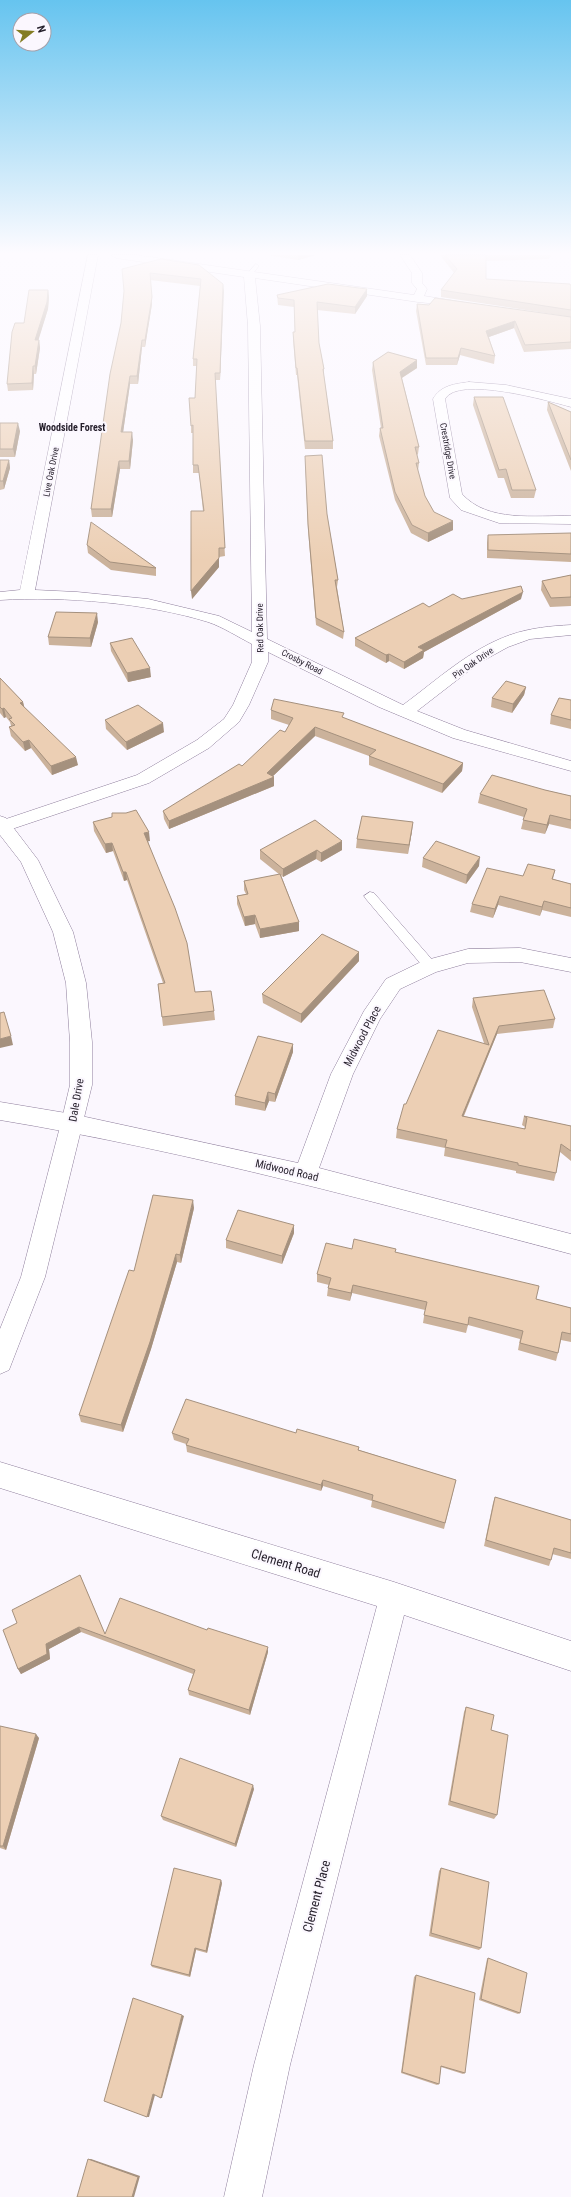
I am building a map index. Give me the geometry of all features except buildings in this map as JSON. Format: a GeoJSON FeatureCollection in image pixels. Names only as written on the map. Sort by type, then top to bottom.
{"type":"FeatureCollection","features":[{"type":"Feature","properties":{"kind":"street","name":"Live Oak Drive"},"geometry":{"type":"LineString","coordinates":[[27,594],[73,358]]}},
{"type":"Feature","properties":{"kind":"street","name":"Red Oak Drive"},"geometry":{"type":"LineString","coordinates":[[1,824],[143,779],[204,744],[230,722],[241,705],[260,662],[255,358]]}},
{"type":"Feature","properties":{"kind":"street","name":"Crestridge Drive"},"geometry":{"type":"LineString","coordinates":[[571,403],[558,399],[484,386],[457,387],[444,392],[439,399],[456,495],[466,507],[500,519],[571,520]]}},
{"type":"Feature","properties":{"kind":"street","name":"Crosby Road"},"geometry":{"type":"LineString","coordinates":[[0,596],[27,594],[77,596],[148,604],[214,619],[385,704],[406,711],[459,734],[571,766]]}},
{"type":"Feature","properties":{"kind":"street","name":"Pin Oak Drive"},"geometry":{"type":"LineString","coordinates":[[406,711],[490,650],[515,638],[543,632],[571,630]]}},
{"type":"Feature","properties":{"kind":"street","name":"Dale Drive"},"geometry":{"type":"LineString","coordinates":[[0,1362],[33,1277],[81,1085],[81,1042],[76,983],[63,932],[29,860],[1,824]]}},
{"type":"Feature","properties":{"kind":"street","name":"Midwood Place"},"geometry":{"type":"LineString","coordinates":[[305,1174],[342,1074],[370,1016],[393,984],[430,966],[468,956],[520,955],[571,965]]}},
{"type":"Feature","properties":{"kind":"street","name":"Midwood Road"},"geometry":{"type":"LineString","coordinates":[[0,1110],[72,1123],[305,1174],[571,1244]]}},
{"type":"Feature","properties":{"kind":"street","name":"Clement Road"},"geometry":{"type":"LineString","coordinates":[[0,1474],[394,1597],[571,1656]]}},
{"type":"Feature","properties":{"kind":"street","name":"Clement Place"},"geometry":{"type":"LineString","coordinates":[[243,2197],[274,2057],[394,1597]]}},
{"type":"Feature","properties":{"kind":"lane"},"geometry":{"type":"LineString","coordinates":[[370,896],[430,966]]}},
{"type":"Feature","properties":{"kind":"district","name":"Woodside Forest"},"geometry":{"type":"Point","coordinates":[72,427]}}]}
